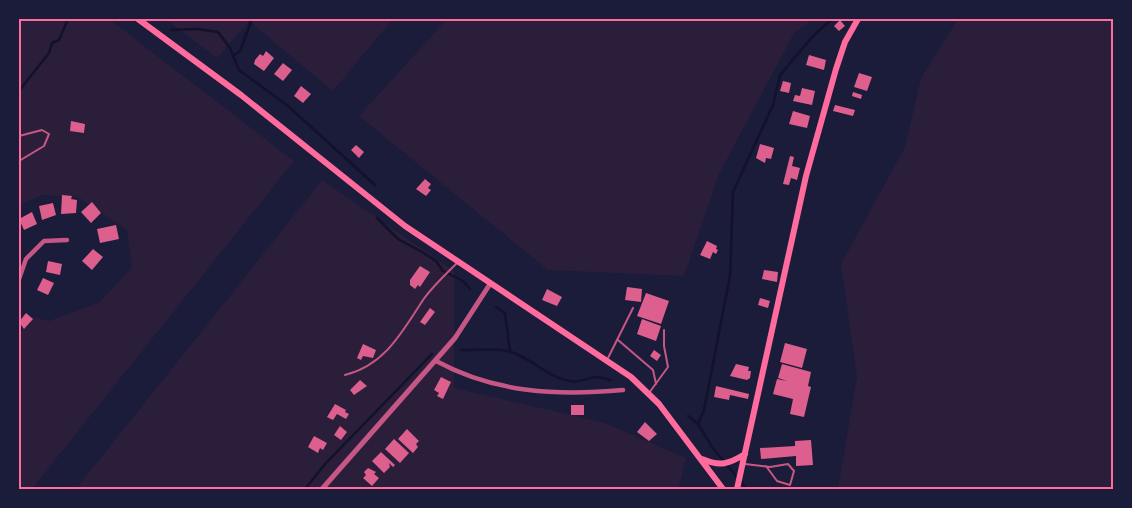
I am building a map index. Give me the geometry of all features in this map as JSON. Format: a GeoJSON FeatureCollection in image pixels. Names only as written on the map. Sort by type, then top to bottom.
{"type":"FeatureCollection","features":[{"type":"Feature","properties":{"kind":"main road"},"geometry":{"type":"LineString","coordinates":[[138,19],[241,95],[372,200],[490,284],[607,360],[649,393],[722,489]]}},
{"type":"Feature","properties":{"kind":"main road"},"geometry":{"type":"LineString","coordinates":[[737,487],[806,176],[836,69],[845,42],[858,19]]}},
{"type":"Feature","properties":{"kind":"main road"},"geometry":{"type":"LineString","coordinates":[[700,458],[719,465],[730,463],[745,454]]}},
{"type":"Feature","properties":{"kind":"street"},"geometry":{"type":"LineString","coordinates":[[19,279],[26,259],[44,241],[67,240]]}},
{"type":"Feature","properties":{"kind":"street"},"geometry":{"type":"LineString","coordinates":[[322,489],[455,338],[490,284]]}},
{"type":"Feature","properties":{"kind":"street"},"geometry":{"type":"LineString","coordinates":[[436,361],[493,384],[537,392],[568,394],[623,390]]}},
{"type":"Feature","properties":{"kind":"lane"},"geometry":{"type":"LineString","coordinates":[[19,136],[42,130],[49,134],[44,146],[19,161]]}},
{"type":"Feature","properties":{"kind":"lane"},"geometry":{"type":"LineString","coordinates":[[345,375],[375,362],[394,344],[424,298],[458,262]]}},
{"type":"Feature","properties":{"kind":"lane"},"geometry":{"type":"LineString","coordinates":[[607,360],[633,308]]}},
{"type":"Feature","properties":{"kind":"lane"},"geometry":{"type":"LineString","coordinates":[[649,393],[668,367],[664,330]]}},
{"type":"Feature","properties":{"kind":"lane"},"geometry":{"type":"LineString","coordinates":[[618,340],[654,370],[656,384]]}},
{"type":"Feature","properties":{"kind":"lane"},"geometry":{"type":"LineString","coordinates":[[743,463],[766,466],[788,464],[794,471],[790,485],[777,481],[766,466]]}},
{"type":"Feature","properties":{"kind":"shaded area"},"geometry":{"type":"Polygon","coordinates":[[[19,19],[109,19],[294,161],[32,489],[19,489],[19,335],[31,317],[49,321],[100,302],[132,267],[127,230],[78,197],[43,195],[19,205],[19,19]]]}},
{"type":"Feature","properties":{"kind":"shaded area"},"geometry":{"type":"Polygon","coordinates":[[[165,19],[393,19],[333,91],[249,21],[217,58],[165,19]]]}},
{"type":"Feature","properties":{"kind":"shaded area"},"geometry":{"type":"Polygon","coordinates":[[[447,19],[813,19],[794,33],[719,174],[684,276],[548,270],[359,116],[447,19]]]}},
{"type":"Feature","properties":{"kind":"shaded area"},"geometry":{"type":"Polygon","coordinates":[[[958,19],[1113,19],[1113,489],[838,489],[857,377],[841,264],[905,147],[921,78],[958,19]]]}},
{"type":"Feature","properties":{"kind":"shaded area"},"geometry":{"type":"Polygon","coordinates":[[[322,180],[454,271],[454,388],[605,423],[686,458],[678,489],[76,489],[322,180]]]}},
{"type":"Feature","properties":{"kind":"building"},"geometry":{"type":"Polygon","coordinates":[[[840,20],[845,26],[839,31],[834,26],[840,20]]]}},
{"type":"Feature","properties":{"kind":"building"},"geometry":{"type":"Polygon","coordinates":[[[266,51],[274,58],[264,71],[254,64],[260,54],[263,56],[266,51]]]}},
{"type":"Feature","properties":{"kind":"building"},"geometry":{"type":"Polygon","coordinates":[[[809,55],[826,60],[824,70],[806,65],[809,55]]]}},
{"type":"Feature","properties":{"kind":"building"},"geometry":{"type":"Polygon","coordinates":[[[283,63],[292,70],[283,81],[274,74],[283,63]]]}},
{"type":"Feature","properties":{"kind":"building"},"geometry":{"type":"Polygon","coordinates":[[[859,73],[872,77],[867,91],[854,87],[859,73]]]}},
{"type":"Feature","properties":{"kind":"building"},"geometry":{"type":"Polygon","coordinates":[[[783,81],[791,83],[789,93],[780,91],[783,81]]]}},
{"type":"Feature","properties":{"kind":"building"},"geometry":{"type":"Polygon","coordinates":[[[301,86],[311,94],[303,103],[294,96],[301,86]]]}},
{"type":"Feature","properties":{"kind":"building"},"geometry":{"type":"Polygon","coordinates":[[[802,88],[815,91],[812,105],[793,101],[795,95],[800,96],[802,88]]]}},
{"type":"Feature","properties":{"kind":"building"},"geometry":{"type":"Polygon","coordinates":[[[853,92],[862,95],[861,99],[852,96],[853,92]]]}},
{"type":"Feature","properties":{"kind":"building"},"geometry":{"type":"Polygon","coordinates":[[[835,105],[855,110],[853,116],[833,111],[835,105]]]}},
{"type":"Feature","properties":{"kind":"building"},"geometry":{"type":"Polygon","coordinates":[[[793,111],[810,116],[807,128],[789,124],[793,111]]]}},
{"type":"Feature","properties":{"kind":"building"},"geometry":{"type":"Polygon","coordinates":[[[71,121],[85,124],[84,133],[70,131],[71,121]]]}},
{"type":"Feature","properties":{"kind":"building"},"geometry":{"type":"Polygon","coordinates":[[[760,144],[774,148],[771,159],[766,158],[765,163],[756,158],[760,144]]]}},
{"type":"Feature","properties":{"kind":"building"},"geometry":{"type":"Polygon","coordinates":[[[356,145],[364,152],[359,158],[351,150],[356,145]]]}},
{"type":"Feature","properties":{"kind":"building"},"geometry":{"type":"Polygon","coordinates":[[[790,156],[794,157],[792,166],[800,168],[797,180],[791,178],[789,185],[783,184],[790,156]]]}},
{"type":"Feature","properties":{"kind":"building"},"geometry":{"type":"Polygon","coordinates":[[[425,179],[431,184],[428,188],[431,190],[426,196],[416,189],[425,179]]]}},
{"type":"Feature","properties":{"kind":"building"},"geometry":{"type":"Polygon","coordinates":[[[62,195],[72,196],[71,199],[77,200],[76,213],[61,214],[62,195]]]}},
{"type":"Feature","properties":{"kind":"building"},"geometry":{"type":"Polygon","coordinates":[[[92,202],[101,213],[91,223],[81,212],[92,202]]]}},
{"type":"Feature","properties":{"kind":"building"},"geometry":{"type":"Polygon","coordinates":[[[53,203],[56,215],[42,220],[39,206],[53,203]]]}},
{"type":"Feature","properties":{"kind":"building"},"geometry":{"type":"Polygon","coordinates":[[[32,212],[37,224],[24,230],[19,219],[32,212]]]}},
{"type":"Feature","properties":{"kind":"building"},"geometry":{"type":"Polygon","coordinates":[[[116,225],[119,239],[100,243],[97,229],[116,225]]]}},
{"type":"Feature","properties":{"kind":"building"},"geometry":{"type":"Polygon","coordinates":[[[707,241],[717,246],[716,249],[718,250],[716,254],[713,252],[710,259],[700,255],[707,241]]]}},
{"type":"Feature","properties":{"kind":"building"},"geometry":{"type":"Polygon","coordinates":[[[93,249],[103,257],[92,270],[82,261],[93,249]]]}},
{"type":"Feature","properties":{"kind":"building"},"geometry":{"type":"Polygon","coordinates":[[[48,261],[62,264],[60,275],[46,272],[48,261]]]}},
{"type":"Feature","properties":{"kind":"building"},"geometry":{"type":"Polygon","coordinates":[[[420,266],[430,272],[420,287],[418,285],[415,289],[410,285],[410,280],[420,266]]]}},
{"type":"Feature","properties":{"kind":"building"},"geometry":{"type":"Polygon","coordinates":[[[764,270],[778,272],[777,282],[762,279],[764,270]]]}},
{"type":"Feature","properties":{"kind":"building"},"geometry":{"type":"Polygon","coordinates":[[[43,278],[54,283],[48,295],[37,290],[43,278]]]}},
{"type":"Feature","properties":{"kind":"building"},"geometry":{"type":"Polygon","coordinates":[[[627,287],[642,289],[641,302],[625,300],[627,287]]]}},
{"type":"Feature","properties":{"kind":"building"},"geometry":{"type":"Polygon","coordinates":[[[547,289],[562,297],[557,306],[542,300],[547,289]]]}},
{"type":"Feature","properties":{"kind":"building"},"geometry":{"type":"Polygon","coordinates":[[[646,293],[669,301],[661,324],[637,316],[646,293]]]}},
{"type":"Feature","properties":{"kind":"building"},"geometry":{"type":"Polygon","coordinates":[[[760,298],[770,301],[768,308],[758,305],[760,298]]]}},
{"type":"Feature","properties":{"kind":"building"},"geometry":{"type":"Polygon","coordinates":[[[430,308],[435,312],[425,325],[420,322],[430,308]]]}},
{"type":"Feature","properties":{"kind":"building"},"geometry":{"type":"Polygon","coordinates":[[[26,313],[33,319],[24,329],[19,322],[26,313]]]}},
{"type":"Feature","properties":{"kind":"building"},"geometry":{"type":"Polygon","coordinates":[[[642,319],[661,326],[656,341],[637,334],[642,319]]]}},
{"type":"Feature","properties":{"kind":"building"},"geometry":{"type":"Polygon","coordinates":[[[785,343],[807,349],[802,368],[780,362],[785,343]]]}},
{"type":"Feature","properties":{"kind":"building"},"geometry":{"type":"Polygon","coordinates":[[[363,344],[376,350],[373,358],[363,356],[361,360],[357,358],[363,344]]]}},
{"type":"Feature","properties":{"kind":"building"},"geometry":{"type":"Polygon","coordinates":[[[654,350],[661,355],[657,361],[650,356],[654,350]]]}},
{"type":"Feature","properties":{"kind":"building"},"geometry":{"type":"Polygon","coordinates":[[[736,364],[749,367],[748,371],[751,371],[750,378],[747,380],[730,376],[736,364]]]}},
{"type":"Feature","properties":{"kind":"building"},"geometry":{"type":"Polygon","coordinates":[[[782,364],[811,372],[808,386],[811,387],[804,417],[790,414],[793,399],[773,394],[777,379],[787,381],[778,378],[782,364]]]}},
{"type":"Feature","properties":{"kind":"building"},"geometry":{"type":"Polygon","coordinates":[[[441,377],[451,382],[443,399],[437,396],[439,393],[434,390],[441,377]]]}},
{"type":"Feature","properties":{"kind":"building"},"geometry":{"type":"Polygon","coordinates":[[[360,380],[367,386],[354,395],[350,390],[360,380]]]}},
{"type":"Feature","properties":{"kind":"building"},"geometry":{"type":"Polygon","coordinates":[[[716,386],[749,394],[748,399],[730,395],[729,400],[714,397],[716,386]]]}},
{"type":"Feature","properties":{"kind":"building"},"geometry":{"type":"Polygon","coordinates":[[[335,404],[346,410],[345,412],[349,414],[346,419],[337,414],[333,420],[327,417],[335,404]]]}},
{"type":"Feature","properties":{"kind":"building"},"geometry":{"type":"Polygon","coordinates":[[[571,405],[584,405],[584,415],[571,415],[571,405]]]}},
{"type":"Feature","properties":{"kind":"building"},"geometry":{"type":"Polygon","coordinates":[[[645,422],[657,434],[649,441],[637,432],[645,422]]]}},
{"type":"Feature","properties":{"kind":"building"},"geometry":{"type":"Polygon","coordinates":[[[340,426],[347,432],[341,440],[334,435],[340,426]]]}},
{"type":"Feature","properties":{"kind":"building"},"geometry":{"type":"Polygon","coordinates":[[[407,429],[419,441],[416,444],[418,447],[413,453],[398,439],[407,429]]]}},
{"type":"Feature","properties":{"kind":"building"},"geometry":{"type":"Polygon","coordinates":[[[314,436],[327,443],[323,450],[320,448],[318,453],[308,447],[314,436]]]}},
{"type":"Feature","properties":{"kind":"building"},"geometry":{"type":"Polygon","coordinates":[[[394,439],[409,453],[400,463],[385,449],[394,439]]]}},
{"type":"Feature","properties":{"kind":"building"},"geometry":{"type":"Polygon","coordinates":[[[811,440],[813,465],[796,466],[796,456],[761,459],[760,448],[795,446],[795,441],[811,440]]]}},
{"type":"Feature","properties":{"kind":"building"},"geometry":{"type":"Polygon","coordinates":[[[381,452],[395,465],[393,467],[389,463],[390,467],[384,473],[372,461],[381,452]]]}},
{"type":"Feature","properties":{"kind":"building"},"geometry":{"type":"Polygon","coordinates":[[[368,468],[376,472],[374,474],[379,478],[372,486],[363,478],[366,475],[364,472],[368,468]]]}},
{"type":"Feature","properties":{"kind":"waterway"},"geometry":{"type":"LineString","coordinates":[[19,91],[49,53],[52,43],[59,40],[68,19]]}},
{"type":"Feature","properties":{"kind":"waterway"},"geometry":{"type":"LineString","coordinates":[[233,56],[240,51],[252,19]]}},
{"type":"Feature","properties":{"kind":"waterway"},"geometry":{"type":"LineString","coordinates":[[747,489],[712,447],[698,424],[704,410],[730,276],[733,192],[773,105],[780,75],[813,36],[832,19]]}},
{"type":"Feature","properties":{"kind":"waterway"},"geometry":{"type":"LineString","coordinates":[[171,30],[197,29],[218,32],[230,48],[239,70],[288,106],[375,185]]}},
{"type":"Feature","properties":{"kind":"waterway"},"geometry":{"type":"LineString","coordinates":[[377,218],[398,239],[436,261],[443,271],[463,281],[470,289]]}},
{"type":"Feature","properties":{"kind":"waterway"},"geometry":{"type":"LineString","coordinates":[[496,307],[505,313],[510,351]]}},
{"type":"Feature","properties":{"kind":"waterway"},"geometry":{"type":"LineString","coordinates":[[461,350],[493,349],[511,352],[554,376],[570,381],[597,377],[610,380]]}},
{"type":"Feature","properties":{"kind":"waterway"},"geometry":{"type":"LineString","coordinates":[[305,489],[326,463],[432,354]]}},
{"type":"Feature","properties":{"kind":"waterway"},"geometry":{"type":"LineString","coordinates":[[688,416],[698,424]]}}]}
